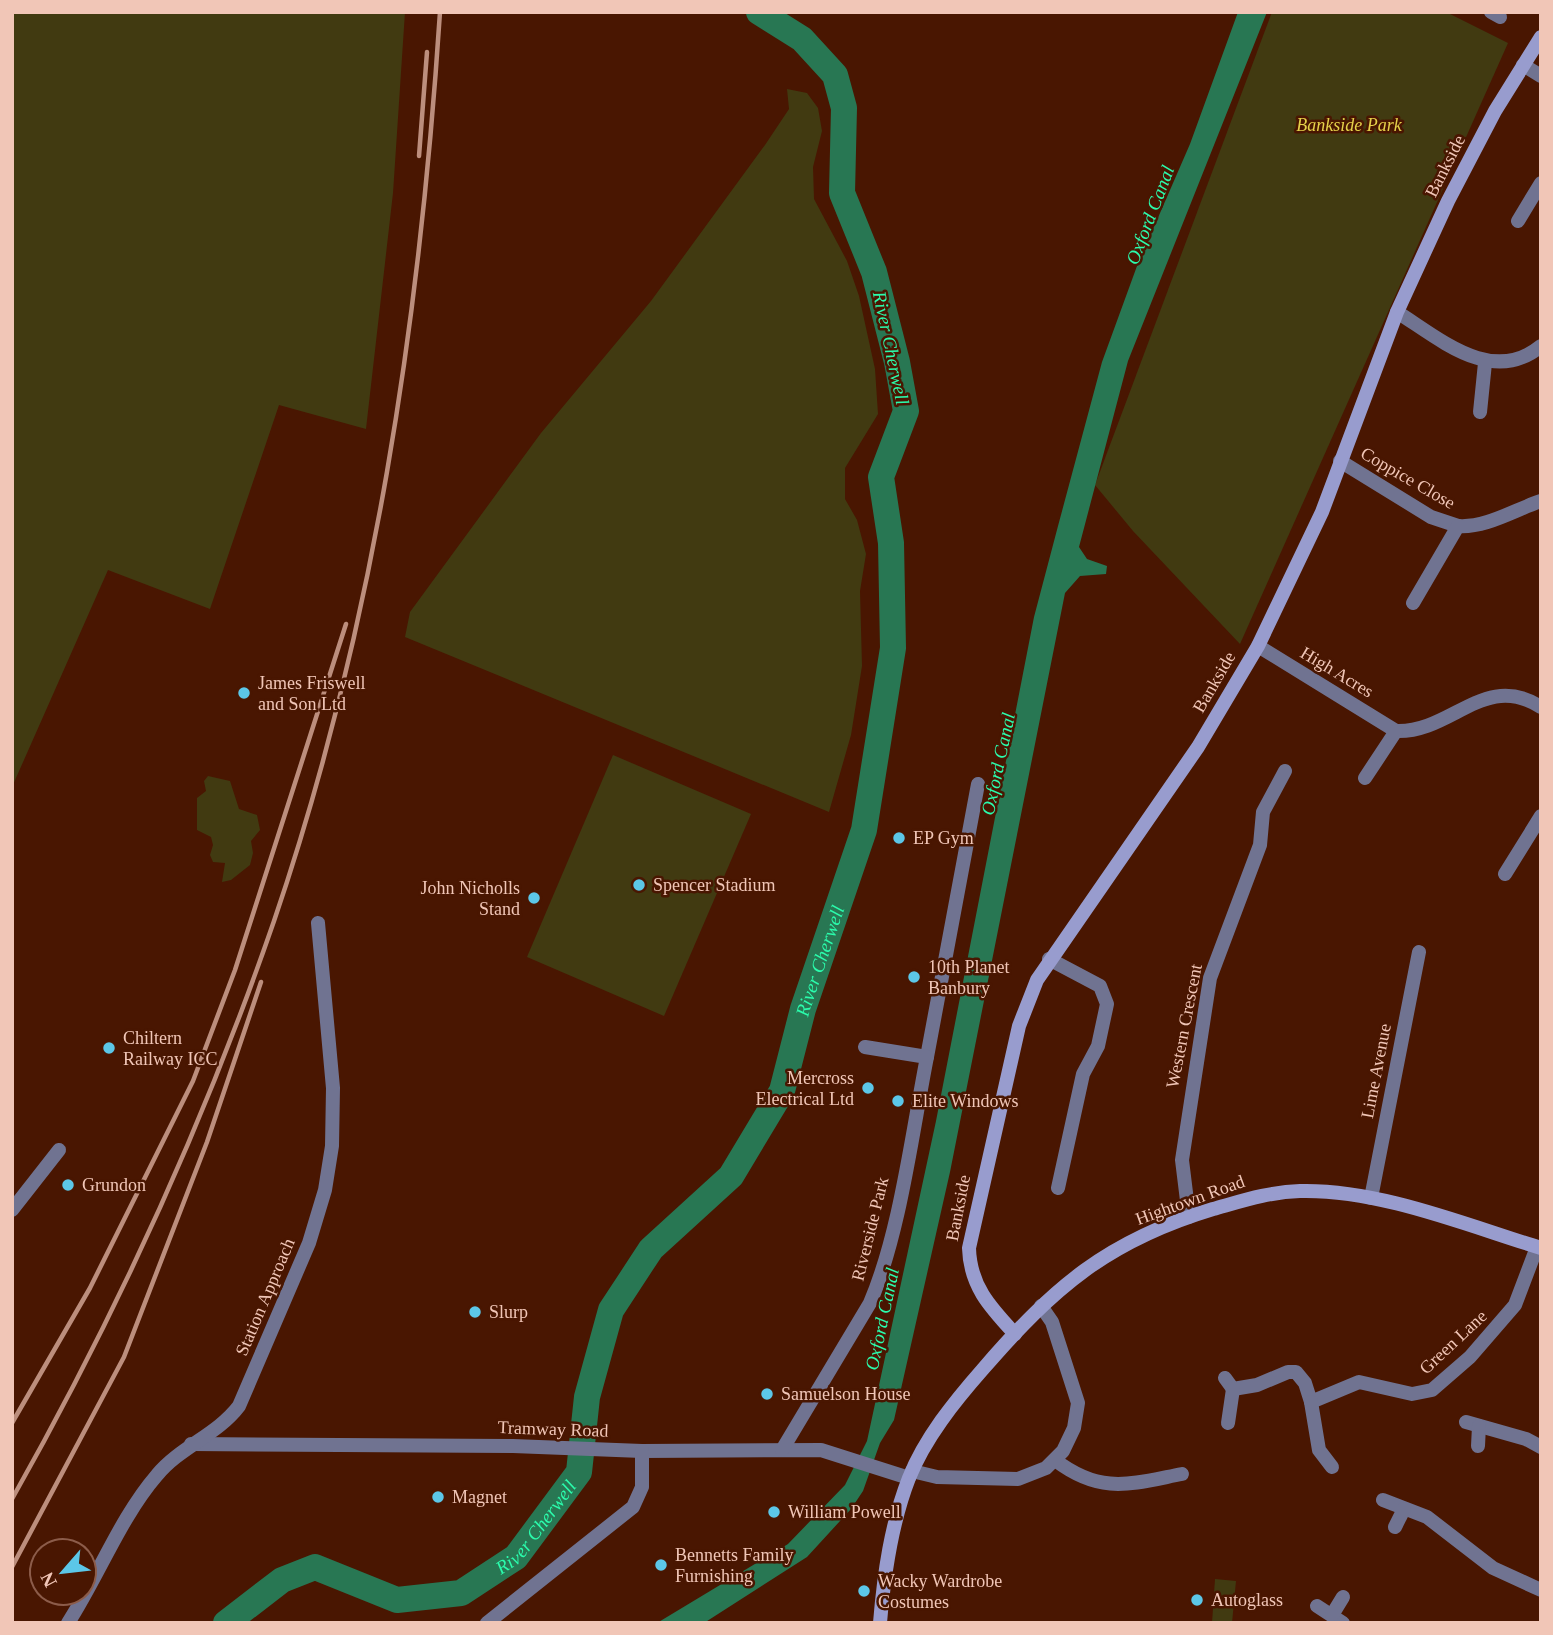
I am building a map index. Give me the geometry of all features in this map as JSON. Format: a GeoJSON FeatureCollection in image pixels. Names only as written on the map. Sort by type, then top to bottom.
{"type":"FeatureCollection","features":[{"type":"Feature","properties":{"kind":"street","name":"Bankside"},"geometry":{"type":"LineString","coordinates":[[1015,1334],[981,1295],[971,1271],[969,1248],[1019,1026],[1037,980],[1198,747],[1258,646],[1321,512],[1397,312],[1469,159],[1541,37]]}},
{"type":"Feature","properties":{"kind":"street"},"geometry":{"type":"LineString","coordinates":[[1523,65],[1541,76]]}},
{"type":"Feature","properties":{"kind":"street"},"geometry":{"type":"LineString","coordinates":[[1518,221],[1541,183]]}},
{"type":"Feature","properties":{"kind":"street"},"geometry":{"type":"LineString","coordinates":[[1397,312],[1468,356],[1485,363],[1517,358],[1541,346]]}},
{"type":"Feature","properties":{"kind":"street"},"geometry":{"type":"LineString","coordinates":[[1480,412],[1485,363]]}},
{"type":"Feature","properties":{"kind":"street","name":"Coppice Close"},"geometry":{"type":"LineString","coordinates":[[1340,461],[1431,517],[1458,526],[1471,527],[1541,501]]}},
{"type":"Feature","properties":{"kind":"street","name":"Coppice Close"},"geometry":{"type":"LineString","coordinates":[[1413,603],[1458,526]]}},
{"type":"Feature","properties":{"kind":"street","name":"High Acres"},"geometry":{"type":"LineString","coordinates":[[1258,646],[1396,731]]}},
{"type":"Feature","properties":{"kind":"street"},"geometry":{"type":"LineString","coordinates":[[1365,778],[1396,731],[1423,729],[1494,696],[1524,696],[1541,707]]}},
{"type":"Feature","properties":{"kind":"street","name":"Western Crescent"},"geometry":{"type":"LineString","coordinates":[[1189,1217],[1182,1160],[1210,978],[1260,845],[1263,812],[1285,771]]}},
{"type":"Feature","properties":{"kind":"street","name":"Riverside Park"},"geometry":{"type":"LineString","coordinates":[[782,1450],[855,1330],[879,1281],[927,1057],[978,784]]}},
{"type":"Feature","properties":{"kind":"street"},"geometry":{"type":"LineString","coordinates":[[1506,874],[1541,816]]}},
{"type":"Feature","properties":{"kind":"street","name":"Station Approach"},"geometry":{"type":"LineString","coordinates":[[68,1623],[142,1493],[167,1464],[232,1415],[245,1394],[309,1243],[325,1190],[332,1146],[333,1088],[318,923]]}},
{"type":"Feature","properties":{"kind":"street","name":"Lime Avenue"},"geometry":{"type":"LineString","coordinates":[[1371,1198],[1419,952]]}},
{"type":"Feature","properties":{"kind":"street"},"geometry":{"type":"LineString","coordinates":[[1049,959],[1100,986],[1107,1003],[1098,1046],[1083,1074],[1058,1188]]}},
{"type":"Feature","properties":{"kind":"street"},"geometry":{"type":"LineString","coordinates":[[865,1046],[927,1057]]}},
{"type":"Feature","properties":{"kind":"street"},"geometry":{"type":"LineString","coordinates":[[12,1210],[59,1150]]}},
{"type":"Feature","properties":{"kind":"street","name":"Hightown Road"},"geometry":{"type":"LineString","coordinates":[[880,1623],[893,1531],[911,1474],[957,1400],[1060,1287],[1100,1258],[1189,1217],[1270,1192],[1339,1192],[1371,1198],[1539,1247]]}},
{"type":"Feature","properties":{"kind":"street","name":"Green Lane"},"geometry":{"type":"LineString","coordinates":[[1311,1402],[1359,1382],[1412,1394],[1438,1386],[1470,1357],[1515,1306],[1539,1247]]}},
{"type":"Feature","properties":{"kind":"street"},"geometry":{"type":"LineString","coordinates":[[1041,1306],[1052,1322],[1078,1403],[1074,1428],[1055,1461],[1078,1475],[1109,1486],[1182,1474]]}},
{"type":"Feature","properties":{"kind":"street"},"geometry":{"type":"LineString","coordinates":[[1228,1423],[1229,1384],[1257,1385],[1288,1372],[1296,1372],[1305,1383],[1311,1402],[1319,1450],[1332,1467]]}},
{"type":"Feature","properties":{"kind":"street"},"geometry":{"type":"LineString","coordinates":[[1478,1446],[1472,1424],[1541,1447]]}},
{"type":"Feature","properties":{"kind":"street","name":"Tramway Road"},"geometry":{"type":"LineString","coordinates":[[191,1444],[562,1447],[642,1451],[821,1450],[911,1474],[1007,1480],[1037,1474],[1055,1461]]}},
{"type":"Feature","properties":{"kind":"street"},"geometry":{"type":"LineString","coordinates":[[486,1623],[633,1507],[642,1486],[642,1451]]}},
{"type":"Feature","properties":{"kind":"street"},"geometry":{"type":"LineString","coordinates":[[1383,1500],[1427,1517],[1493,1567],[1541,1590]]}},
{"type":"Feature","properties":{"kind":"street"},"geometry":{"type":"LineString","coordinates":[[1395,1527],[1404,1509]]}},
{"type":"Feature","properties":{"kind":"street"},"geometry":{"type":"LineString","coordinates":[[1317,1606],[1337,1619],[1343,1597]]}},
{"type":"Feature","properties":{"kind":"green space"},"geometry":{"type":"Polygon","coordinates":[[[12,12],[405,12],[393,193],[366,429],[279,405],[210,609],[108,570],[12,787],[12,12]]]}},
{"type":"Feature","properties":{"kind":"green space","name":"Bankside Park"},"geometry":{"type":"Polygon","coordinates":[[[1272,12],[1446,12],[1508,43],[1240,644],[1133,531],[1095,485],[1272,12]]]}},
{"type":"Feature","properties":{"kind":"green space"},"geometry":{"type":"Polygon","coordinates":[[[787,89],[807,93],[818,108],[822,131],[813,167],[814,199],[847,261],[859,296],[875,369],[878,414],[845,468],[845,499],[857,520],[866,554],[860,591],[862,666],[851,735],[829,812],[405,637],[410,612],[541,433],[651,301],[765,145],[789,109],[787,89]]]}},
{"type":"Feature","properties":{"kind":"green space","name":"Spencer Stadium"},"geometry":{"type":"Polygon","coordinates":[[[613,755],[751,814],[664,1016],[527,957],[613,755]]]}},
{"type":"Feature","properties":{"kind":"green space"},"geometry":{"type":"Polygon","coordinates":[[[208,776],[230,781],[239,809],[257,815],[260,830],[251,841],[253,853],[250,865],[231,880],[222,882],[225,863],[213,862],[210,855],[213,845],[211,837],[197,830],[197,798],[206,791],[204,781],[208,776]]]}},
{"type":"Feature","properties":{"kind":"green space"},"geometry":{"type":"Polygon","coordinates":[[[1215,1579],[1236,1581],[1232,1623],[1212,1623],[1215,1579]]]}},
{"type":"Feature","properties":{"kind":"shaded area"},"geometry":{"type":"Polygon","coordinates":[[[1238,12],[1267,12],[1128,361],[1079,547],[1087,559],[1107,566],[1106,574],[1080,576],[1065,593],[950,1172],[894,1420],[880,1443],[863,1491],[851,1509],[807,1557],[704,1623],[657,1623],[788,1544],[845,1485],[867,1441],[936,1121],[1034,617],[1102,362],[1137,266],[1190,144],[1238,12]]]}},
{"type":"Feature","properties":{"kind":"waterway","name":"River Cherwell"},"geometry":{"type":"LineString","coordinates":[[226,1623],[282,1580],[315,1567],[397,1600],[461,1593],[516,1557],[579,1472],[587,1397],[611,1310],[651,1249],[731,1176],[782,1091],[803,1009],[864,830],[893,648],[891,543],[881,477],[906,411],[897,362],[874,272],[842,193],[844,108],[835,75],[802,39],[759,12]]}},
{"type":"Feature","properties":{"kind":"railway"},"geometry":{"type":"LineString","coordinates":[[12,1499],[87,1359],[188,1143],[247,996],[309,810],[339,699],[387,472],[420,242],[440,12]]}},
{"type":"Feature","properties":{"kind":"railway"},"geometry":{"type":"LineString","coordinates":[[419,156],[427,52]]}},
{"type":"Feature","properties":{"kind":"railway"},"geometry":{"type":"LineString","coordinates":[[12,1423],[90,1288],[193,1081],[235,970],[346,624]]}},
{"type":"Feature","properties":{"kind":"railway"},"geometry":{"type":"LineString","coordinates":[[12,1567],[124,1357],[207,1142],[261,982]]}},
{"type":"Feature","properties":{"kind":"place","name":"James Friswell and Son Ltd"},"geometry":{"type":"Point","coordinates":[244,693]}},
{"type":"Feature","properties":{"kind":"place","name":"EP Gym"},"geometry":{"type":"Point","coordinates":[899,838]}},
{"type":"Feature","properties":{"kind":"place","name":"Spencer Stadium"},"geometry":{"type":"Point","coordinates":[639,885]}},
{"type":"Feature","properties":{"kind":"place","name":"John Nicholls Stand"},"geometry":{"type":"Point","coordinates":[534,898]}},
{"type":"Feature","properties":{"kind":"place","name":"10th Planet Banbury"},"geometry":{"type":"Point","coordinates":[914,977]}},
{"type":"Feature","properties":{"kind":"place","name":"Chiltern Railway ICC"},"geometry":{"type":"Point","coordinates":[109,1048]}},
{"type":"Feature","properties":{"kind":"place","name":"Mercross Electrical Ltd"},"geometry":{"type":"Point","coordinates":[868,1088]}},
{"type":"Feature","properties":{"kind":"place","name":"Elite Windows"},"geometry":{"type":"Point","coordinates":[898,1101]}},
{"type":"Feature","properties":{"kind":"place","name":"Grundon"},"geometry":{"type":"Point","coordinates":[68,1185]}},
{"type":"Feature","properties":{"kind":"place","name":"Slurp"},"geometry":{"type":"Point","coordinates":[475,1312]}},
{"type":"Feature","properties":{"kind":"place","name":"Samuelson House"},"geometry":{"type":"Point","coordinates":[767,1394]}},
{"type":"Feature","properties":{"kind":"place","name":"Magnet"},"geometry":{"type":"Point","coordinates":[438,1497]}},
{"type":"Feature","properties":{"kind":"place","name":"William Powell"},"geometry":{"type":"Point","coordinates":[774,1512]}},
{"type":"Feature","properties":{"kind":"place","name":"Bennetts Family Furnishing"},"geometry":{"type":"Point","coordinates":[661,1565]}},
{"type":"Feature","properties":{"kind":"place","name":"Wacky Wardrobe Costumes"},"geometry":{"type":"Point","coordinates":[864,1591]}},
{"type":"Feature","properties":{"kind":"place","name":"Autoglass"},"geometry":{"type":"Point","coordinates":[1197,1600]}},
{"type":"Feature","properties":{"kind":"water label","name":"Oxford Canal"},"geometry":{"type":"Point","coordinates":[1150,215]}},
{"type":"Feature","properties":{"kind":"water label","name":"Oxford Canal"},"geometry":{"type":"Point","coordinates":[998,764]}},
{"type":"Feature","properties":{"kind":"water label","name":"Oxford Canal"},"geometry":{"type":"Point","coordinates":[882,1319]}}]}
